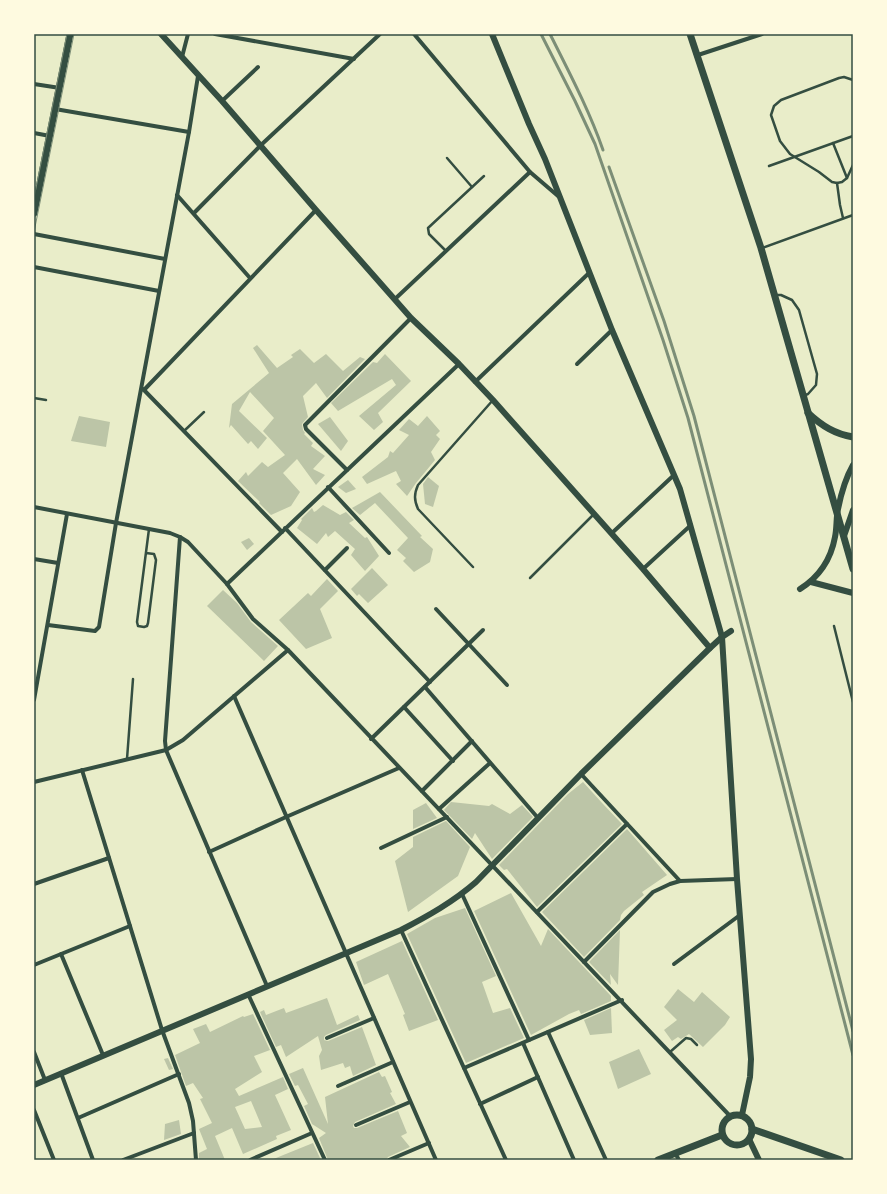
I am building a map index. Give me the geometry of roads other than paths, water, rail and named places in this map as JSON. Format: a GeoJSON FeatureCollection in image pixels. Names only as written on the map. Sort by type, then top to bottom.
{"type":"FeatureCollection","features":[{"type":"Feature","properties":{"kind":"main road"},"geometry":{"type":"LineString","coordinates":[[34,214],[70,34]]}},
{"type":"Feature","properties":{"kind":"main road"},"geometry":{"type":"LineString","coordinates":[[690,34],[761,248],[853,570]]}},
{"type":"Feature","properties":{"kind":"main road"},"geometry":{"type":"LineString","coordinates":[[808,413],[817,422],[828,429],[853,437]]}},
{"type":"Feature","properties":{"kind":"main road"},"geometry":{"type":"LineString","coordinates":[[742,1115],[749,1121],[752,1129],[750,1139],[742,1145],[732,1145],[725,1140],[722,1135],[723,1124],[730,1116],[742,1115]]}},
{"type":"Feature","properties":{"kind":"main road"},"geometry":{"type":"LineString","coordinates":[[752,1129],[841,1160]]}},
{"type":"Feature","properties":{"kind":"main road"},"geometry":{"type":"LineString","coordinates":[[658,1160],[722,1135]]}},
{"type":"Feature","properties":{"kind":"street"},"geometry":{"type":"LineString","coordinates":[[161,34],[222,101],[411,318],[459,364],[493,400],[643,568],[710,648]]}},
{"type":"Feature","properties":{"kind":"street"},"geometry":{"type":"LineString","coordinates":[[182,57],[188,34]]}},
{"type":"Feature","properties":{"kind":"street"},"geometry":{"type":"LineString","coordinates":[[215,34],[354,59]]}},
{"type":"Feature","properties":{"kind":"street"},"geometry":{"type":"LineString","coordinates":[[194,213],[261,146],[380,34]]}},
{"type":"Feature","properties":{"kind":"street"},"geometry":{"type":"LineString","coordinates":[[414,34],[530,172],[560,197]]}},
{"type":"Feature","properties":{"kind":"street"},"geometry":{"type":"LineString","coordinates":[[492,34],[560,197],[612,330],[680,489],[692,525],[722,636],[751,1059],[750,1077],[742,1115]]}},
{"type":"Feature","properties":{"kind":"street"},"geometry":{"type":"LineString","coordinates":[[698,56],[762,34]]}},
{"type":"Feature","properties":{"kind":"street"},"geometry":{"type":"LineString","coordinates":[[222,101],[258,67]]}},
{"type":"Feature","properties":{"kind":"street"},"geometry":{"type":"LineString","coordinates":[[48,624],[93,631],[98,629],[116,523],[143,389],[159,291],[178,195],[198,76]]}},
{"type":"Feature","properties":{"kind":"street"},"geometry":{"type":"LineString","coordinates":[[34,84],[60,88]]}},
{"type":"Feature","properties":{"kind":"street"},"geometry":{"type":"LineString","coordinates":[[55,109],[189,132]]}},
{"type":"Feature","properties":{"kind":"street"},"geometry":{"type":"LineString","coordinates":[[34,133],[50,136]]}},
{"type":"Feature","properties":{"kind":"street"},"geometry":{"type":"LineString","coordinates":[[395,299],[530,172]]}},
{"type":"Feature","properties":{"kind":"street"},"geometry":{"type":"LineString","coordinates":[[178,195],[250,278]]}},
{"type":"Feature","properties":{"kind":"street"},"geometry":{"type":"LineString","coordinates":[[143,389],[316,210]]}},
{"type":"Feature","properties":{"kind":"street"},"geometry":{"type":"LineString","coordinates":[[34,234],[165,260]]}},
{"type":"Feature","properties":{"kind":"street"},"geometry":{"type":"LineString","coordinates":[[34,267],[159,291]]}},
{"type":"Feature","properties":{"kind":"street"},"geometry":{"type":"LineString","coordinates":[[475,382],[589,273]]}},
{"type":"Feature","properties":{"kind":"street"},"geometry":{"type":"LineString","coordinates":[[346,470],[306,429],[305,425],[411,318]]}},
{"type":"Feature","properties":{"kind":"street"},"geometry":{"type":"LineString","coordinates":[[577,364],[612,330]]}},
{"type":"Feature","properties":{"kind":"street"},"geometry":{"type":"LineString","coordinates":[[227,584],[459,364]]}},
{"type":"Feature","properties":{"kind":"street"},"geometry":{"type":"LineString","coordinates":[[143,389],[283,530],[325,570],[430,682]]}},
{"type":"Feature","properties":{"kind":"street"},"geometry":{"type":"LineString","coordinates":[[800,589],[811,582],[820,572],[832,549],[836,530],[837,511],[846,480],[853,465]]}},
{"type":"Feature","properties":{"kind":"street"},"geometry":{"type":"LineString","coordinates":[[612,534],[674,475]]}},
{"type":"Feature","properties":{"kind":"street"},"geometry":{"type":"LineString","coordinates":[[328,487],[389,553]]}},
{"type":"Feature","properties":{"kind":"street"},"geometry":{"type":"LineString","coordinates":[[34,507],[170,533],[188,542],[227,584],[253,619],[288,650],[371,739],[622,1000],[730,1116]]}},
{"type":"Feature","properties":{"kind":"street"},"geometry":{"type":"LineString","coordinates":[[844,536],[853,510]]}},
{"type":"Feature","properties":{"kind":"street"},"geometry":{"type":"LineString","coordinates":[[34,697],[67,514]]}},
{"type":"Feature","properties":{"kind":"street"},"geometry":{"type":"LineString","coordinates":[[643,568],[692,525]]}},
{"type":"Feature","properties":{"kind":"street"},"geometry":{"type":"LineString","coordinates":[[180,537],[165,742],[166,750],[267,986]]}},
{"type":"Feature","properties":{"kind":"street"},"geometry":{"type":"LineString","coordinates":[[325,570],[347,548]]}},
{"type":"Feature","properties":{"kind":"street"},"geometry":{"type":"LineString","coordinates":[[34,559],[58,563]]}},
{"type":"Feature","properties":{"kind":"street"},"geometry":{"type":"LineString","coordinates":[[811,582],[853,593]]}},
{"type":"Feature","properties":{"kind":"street"},"geometry":{"type":"LineString","coordinates":[[436,609],[507,685]]}},
{"type":"Feature","properties":{"kind":"street"},"geometry":{"type":"LineString","coordinates":[[371,739],[483,630]]}},
{"type":"Feature","properties":{"kind":"street"},"geometry":{"type":"LineString","coordinates":[[34,1085],[401,930],[462,894],[476,882],[580,774],[722,636],[731,631]]}},
{"type":"Feature","properties":{"kind":"street"},"geometry":{"type":"LineString","coordinates":[[34,782],[166,750],[183,740],[288,650]]}},
{"type":"Feature","properties":{"kind":"street"},"geometry":{"type":"LineString","coordinates":[[425,687],[538,818]]}},
{"type":"Feature","properties":{"kind":"street"},"geometry":{"type":"LineString","coordinates":[[234,696],[436,1160]]}},
{"type":"Feature","properties":{"kind":"street"},"geometry":{"type":"LineString","coordinates":[[404,706],[453,760]]}},
{"type":"Feature","properties":{"kind":"street"},"geometry":{"type":"LineString","coordinates":[[422,791],[472,741]]}},
{"type":"Feature","properties":{"kind":"street"},"geometry":{"type":"LineString","coordinates":[[439,809],[490,763]]}},
{"type":"Feature","properties":{"kind":"street"},"geometry":{"type":"LineString","coordinates":[[210,852],[399,768]]}},
{"type":"Feature","properties":{"kind":"street"},"geometry":{"type":"LineString","coordinates":[[82,770],[162,1030],[189,1103],[194,1133],[196,1160]]}},
{"type":"Feature","properties":{"kind":"street"},"geometry":{"type":"LineString","coordinates":[[580,774],[680,881]]}},
{"type":"Feature","properties":{"kind":"street"},"geometry":{"type":"LineString","coordinates":[[381,848],[447,817]]}},
{"type":"Feature","properties":{"kind":"street"},"geometry":{"type":"LineString","coordinates":[[537,912],[627,824]]}},
{"type":"Feature","properties":{"kind":"street"},"geometry":{"type":"LineString","coordinates":[[34,884],[109,858]]}},
{"type":"Feature","properties":{"kind":"street"},"geometry":{"type":"LineString","coordinates":[[584,962],[653,892],[680,881],[738,879]]}},
{"type":"Feature","properties":{"kind":"street"},"geometry":{"type":"LineString","coordinates":[[462,894],[529,1040]]}},
{"type":"Feature","properties":{"kind":"street"},"geometry":{"type":"LineString","coordinates":[[674,964],[740,915]]}},
{"type":"Feature","properties":{"kind":"street"},"geometry":{"type":"LineString","coordinates":[[34,965],[130,926]]}},
{"type":"Feature","properties":{"kind":"street"},"geometry":{"type":"LineString","coordinates":[[401,930],[506,1160]]}},
{"type":"Feature","properties":{"kind":"street"},"geometry":{"type":"LineString","coordinates":[[61,954],[103,1055]]}},
{"type":"Feature","properties":{"kind":"street"},"geometry":{"type":"LineString","coordinates":[[248,994],[324,1160]]}},
{"type":"Feature","properties":{"kind":"street"},"geometry":{"type":"LineString","coordinates":[[464,1068],[622,1000]]}},
{"type":"Feature","properties":{"kind":"street"},"geometry":{"type":"LineString","coordinates":[[327,1038],[374,1018]]}},
{"type":"Feature","properties":{"kind":"street"},"geometry":{"type":"LineString","coordinates":[[548,1032],[606,1160]]}},
{"type":"Feature","properties":{"kind":"street"},"geometry":{"type":"LineString","coordinates":[[523,1043],[574,1160]]}},
{"type":"Feature","properties":{"kind":"street"},"geometry":{"type":"LineString","coordinates":[[34,1052],[45,1080]]}},
{"type":"Feature","properties":{"kind":"street"},"geometry":{"type":"LineString","coordinates":[[338,1086],[393,1062]]}},
{"type":"Feature","properties":{"kind":"street"},"geometry":{"type":"LineString","coordinates":[[61,1073],[92,1160]]}},
{"type":"Feature","properties":{"kind":"street"},"geometry":{"type":"LineString","coordinates":[[78,1118],[179,1074]]}},
{"type":"Feature","properties":{"kind":"street"},"geometry":{"type":"LineString","coordinates":[[480,1104],[538,1077]]}},
{"type":"Feature","properties":{"kind":"street"},"geometry":{"type":"LineString","coordinates":[[356,1125],[410,1102]]}},
{"type":"Feature","properties":{"kind":"street"},"geometry":{"type":"LineString","coordinates":[[34,1110],[54,1160]]}},
{"type":"Feature","properties":{"kind":"street"},"geometry":{"type":"LineString","coordinates":[[123,1160],[194,1133]]}},
{"type":"Feature","properties":{"kind":"street"},"geometry":{"type":"LineString","coordinates":[[250,1160],[312,1133]]}},
{"type":"Feature","properties":{"kind":"street"},"geometry":{"type":"LineString","coordinates":[[750,1139],[759,1160]]}},
{"type":"Feature","properties":{"kind":"street"},"geometry":{"type":"LineString","coordinates":[[389,1160],[429,1143]]}},
{"type":"Feature","properties":{"kind":"street"},"geometry":{"type":"LineString","coordinates":[[675,1153],[679,1160]]}},
{"type":"Feature","properties":{"kind":"lane"},"geometry":{"type":"LineString","coordinates":[[853,80],[844,77],[839,78],[781,100],[774,106],[771,115],[780,141],[786,150],[832,182],[842,182],[847,178],[853,164]]}},
{"type":"Feature","properties":{"kind":"lane"},"geometry":{"type":"LineString","coordinates":[[769,166],[853,136]]}},
{"type":"Feature","properties":{"kind":"lane"},"geometry":{"type":"LineString","coordinates":[[833,143],[847,178]]}},
{"type":"Feature","properties":{"kind":"lane"},"geometry":{"type":"LineString","coordinates":[[447,158],[472,187]]}},
{"type":"Feature","properties":{"kind":"lane"},"geometry":{"type":"LineString","coordinates":[[851,171],[853,176]]}},
{"type":"Feature","properties":{"kind":"lane"},"geometry":{"type":"LineString","coordinates":[[446,252],[428,234],[428,228],[484,176]]}},
{"type":"Feature","properties":{"kind":"lane"},"geometry":{"type":"LineString","coordinates":[[837,183],[843,218]]}},
{"type":"Feature","properties":{"kind":"lane"},"geometry":{"type":"LineString","coordinates":[[761,248],[853,215]]}},
{"type":"Feature","properties":{"kind":"lane"},"geometry":{"type":"LineString","coordinates":[[774,295],[781,295],[792,300],[799,310],[817,374],[816,385],[808,394],[803,396]]}},
{"type":"Feature","properties":{"kind":"lane"},"geometry":{"type":"LineString","coordinates":[[34,398],[46,400]]}},
{"type":"Feature","properties":{"kind":"lane"},"geometry":{"type":"LineString","coordinates":[[473,567],[418,509],[415,502],[414,493],[418,485],[493,400]]}},
{"type":"Feature","properties":{"kind":"lane"},"geometry":{"type":"LineString","coordinates":[[184,431],[204,412]]}},
{"type":"Feature","properties":{"kind":"lane"},"geometry":{"type":"LineString","coordinates":[[530,578],[594,513]]}},
{"type":"Feature","properties":{"kind":"lane"},"geometry":{"type":"LineString","coordinates":[[146,553],[154,554],[156,560],[148,623],[147,626],[144,627],[138,626],[136,622],[149,529]]}},
{"type":"Feature","properties":{"kind":"lane"},"geometry":{"type":"LineString","coordinates":[[834,626],[853,702]]}},
{"type":"Feature","properties":{"kind":"lane"},"geometry":{"type":"LineString","coordinates":[[127,760],[133,679]]}},
{"type":"Feature","properties":{"kind":"lane"},"geometry":{"type":"LineString","coordinates":[[670,1052],[686,1038],[690,1038],[697,1045]]}},
{"type":"Feature","properties":{"kind":"tram line"},"geometry":{"type":"LineString","coordinates":[[34,198],[67,34]]}},
{"type":"Feature","properties":{"kind":"tram line"},"geometry":{"type":"LineString","coordinates":[[34,232],[74,34]]}},
{"type":"Feature","properties":{"kind":"railway"},"geometry":{"type":"LineString","coordinates":[[541,34],[595,144],[663,340],[688,418],[853,1055]]}},
{"type":"Feature","properties":{"kind":"railway"},"geometry":{"type":"LineString","coordinates":[[550,34],[585,106],[603,150]]}},
{"type":"Feature","properties":{"kind":"railway"},"geometry":{"type":"LineString","coordinates":[[609,167],[664,321],[694,416],[853,1031]]}}]}
